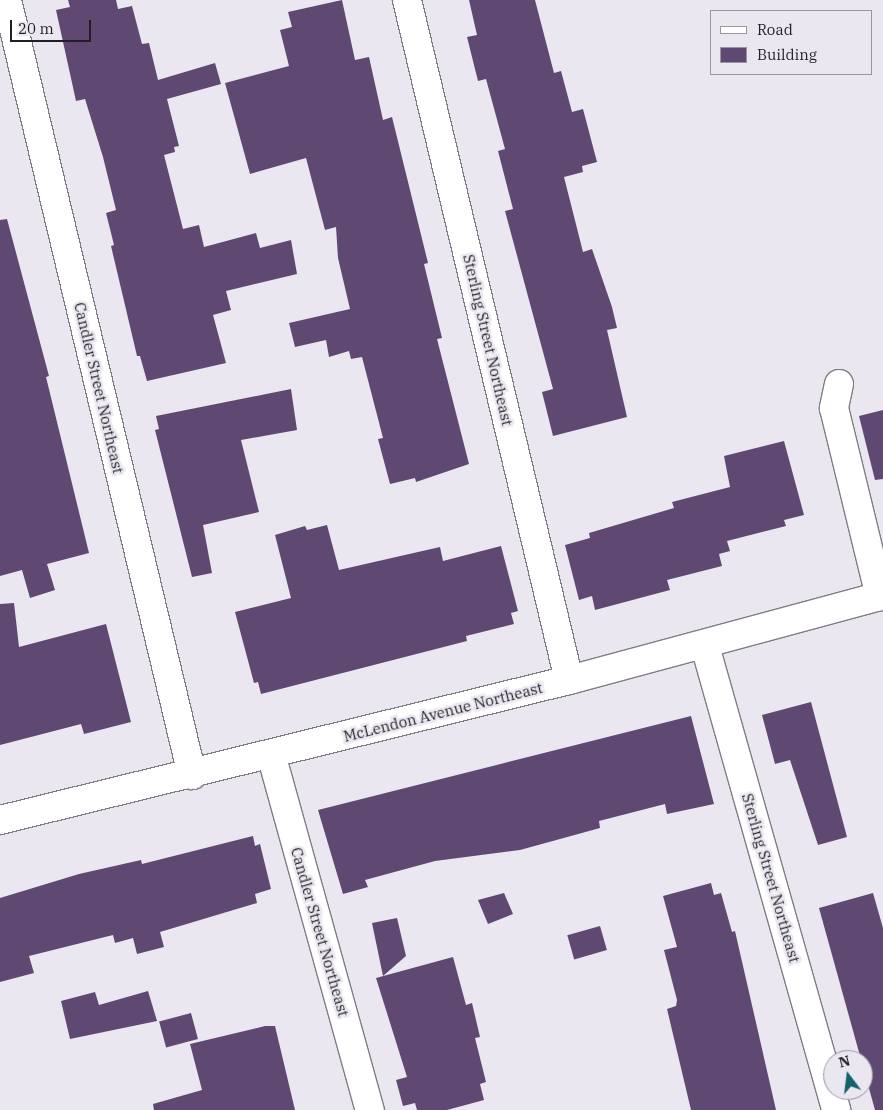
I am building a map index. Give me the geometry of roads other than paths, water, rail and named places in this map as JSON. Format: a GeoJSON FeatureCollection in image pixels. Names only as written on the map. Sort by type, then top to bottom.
{"type":"FeatureCollection","features":[{"type":"Feature","properties":{"kind":"street","name":"Candler Street Northeast"},"geometry":{"type":"LineString","coordinates":[[7,0],[192,775]]}},
{"type":"Feature","properties":{"kind":"street","name":"Sterling Street Northeast"},"geometry":{"type":"LineString","coordinates":[[407,0],[569,680]]}},
{"type":"Feature","properties":{"kind":"street"},"geometry":{"type":"LineString","coordinates":[[839,384],[834,408],[881,596]]}},
{"type":"Feature","properties":{"kind":"street","name":"McLendon Avenue Northeast"},"geometry":{"type":"LineString","coordinates":[[0,820],[192,775],[705,646],[881,596]]}},
{"type":"Feature","properties":{"kind":"street","name":"Sterling Street Northeast"},"geometry":{"type":"LineString","coordinates":[[705,646],[836,1110]]}},
{"type":"Feature","properties":{"kind":"street","name":"Candler Street Northeast"},"geometry":{"type":"LineString","coordinates":[[271,754],[370,1110]]}}]}
